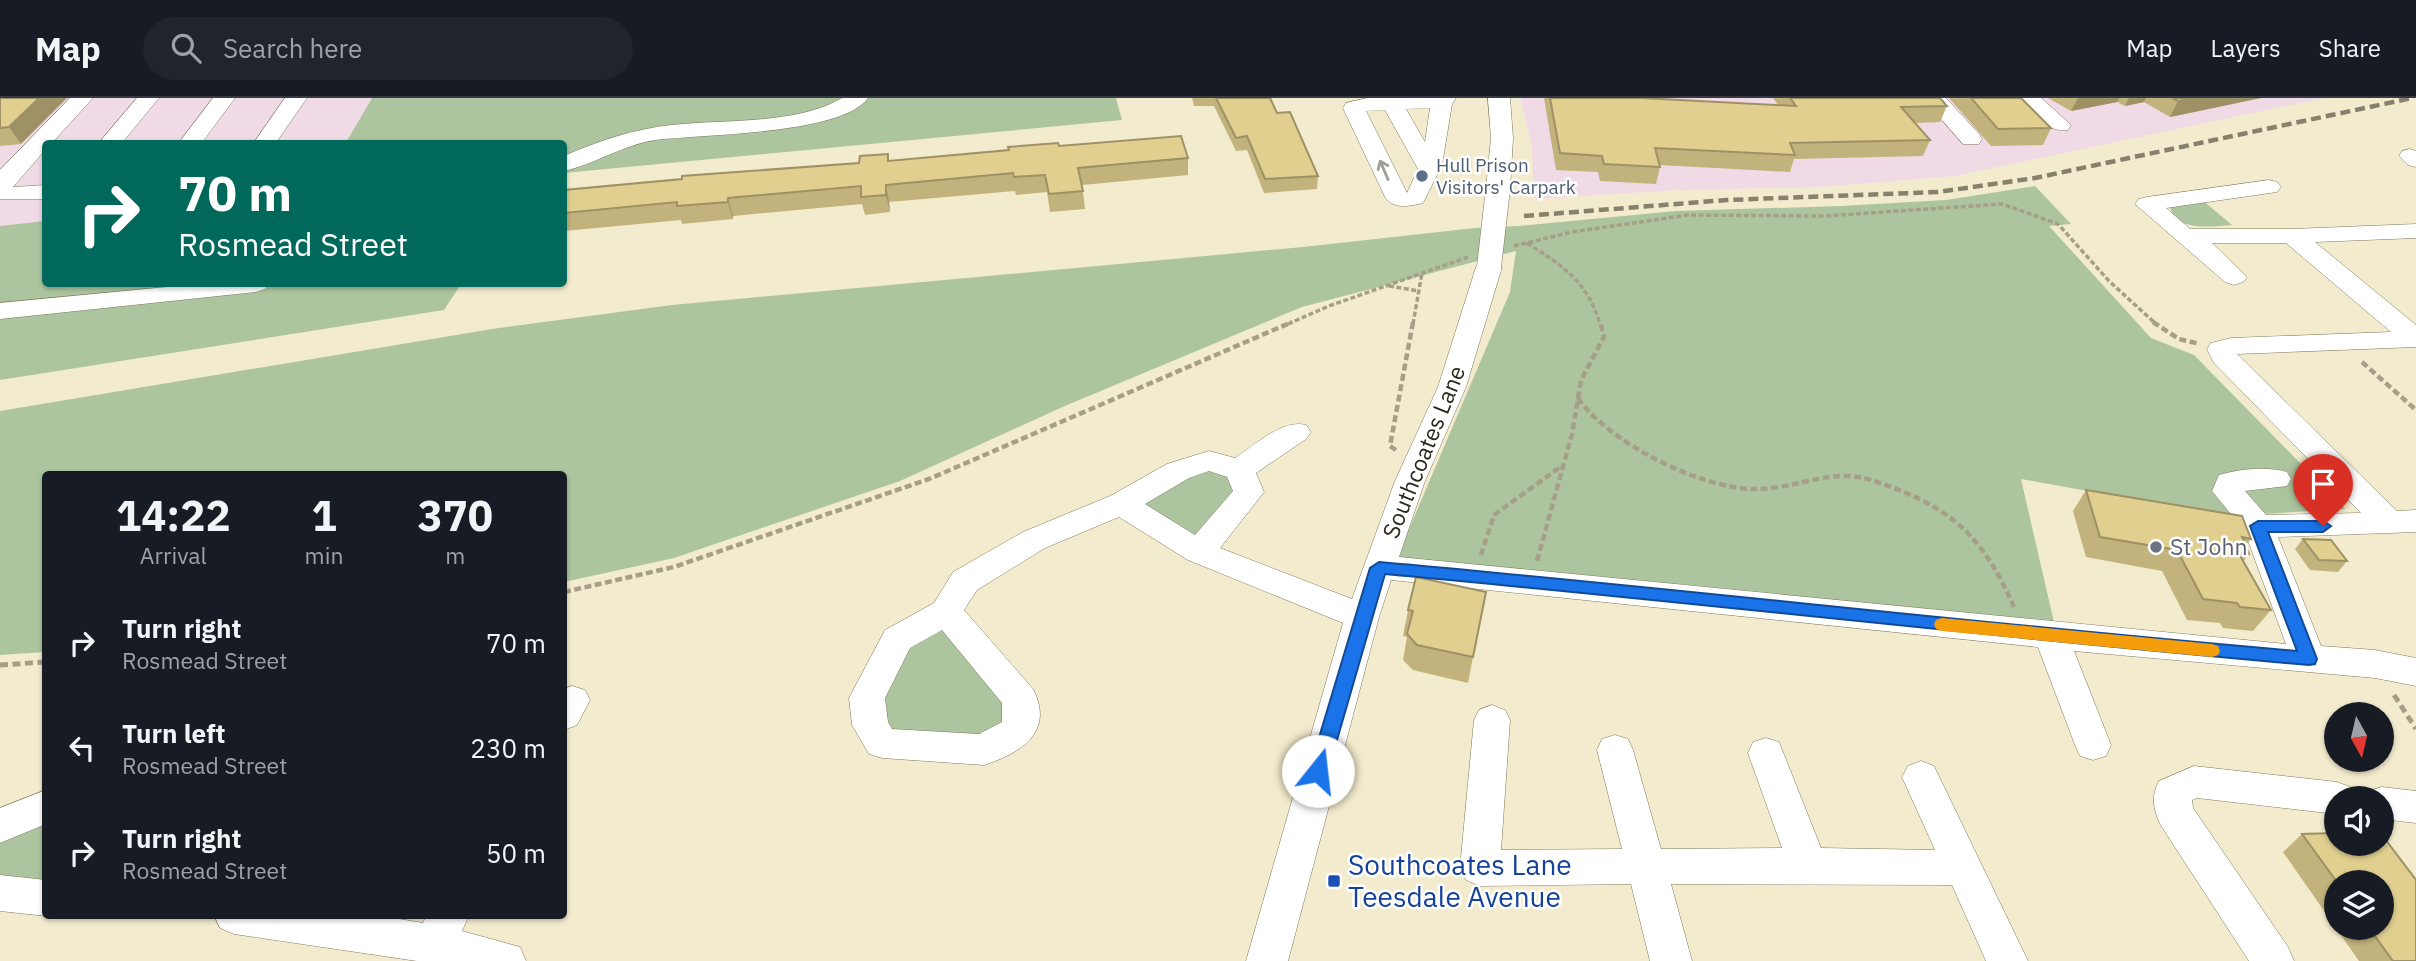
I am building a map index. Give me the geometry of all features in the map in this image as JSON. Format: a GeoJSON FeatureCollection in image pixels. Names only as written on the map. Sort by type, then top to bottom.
{"type":"FeatureCollection","features":[{"type":"Feature","properties":{"kind":"street"},"geometry":{"type":"LineString","coordinates":[[42,192],[9,194],[3,193],[1,187],[8,175],[82,98]]}},
{"type":"Feature","properties":{"kind":"street"},"geometry":{"type":"LineString","coordinates":[[112,140],[148,98]]}},
{"type":"Feature","properties":{"kind":"street"},"geometry":{"type":"LineString","coordinates":[[192,140],[223,98]]}},
{"type":"Feature","properties":{"kind":"street"},"geometry":{"type":"LineString","coordinates":[[267,140],[296,98]]}},
{"type":"Feature","properties":{"kind":"street"},"geometry":{"type":"LineString","coordinates":[[567,163],[649,134],[804,118],[848,107],[857,98]]}},
{"type":"Feature","properties":{"kind":"street","name":"Southcoates Lane"},"geometry":{"type":"LineString","coordinates":[[1267,961],[1362,617],[1417,465],[1452,387],[1490,256],[1502,138],[1499,98]]}},
{"type":"Feature","properties":{"kind":"street"},"geometry":{"type":"LineString","coordinates":[[1934,98],[1971,139]]}},
{"type":"Feature","properties":{"kind":"street"},"geometry":{"type":"LineString","coordinates":[[2028,98],[2060,125]]}},
{"type":"Feature","properties":{"kind":"street"},"geometry":{"type":"LineString","coordinates":[[1392,103],[1429,167]]}},
{"type":"Feature","properties":{"kind":"street"},"geometry":{"type":"LineString","coordinates":[[1392,103],[1439,103],[1439,133],[1423,187],[1415,198],[1405,200],[1397,197],[1354,108],[1392,103]]}},
{"type":"Feature","properties":{"kind":"street"},"geometry":{"type":"LineString","coordinates":[[2234,277],[2202,247],[2184,236],[2147,204],[2263,193]]}},
{"type":"Feature","properties":{"kind":"street"},"geometry":{"type":"LineString","coordinates":[[2184,236],[2292,236],[2416,231]]}},
{"type":"Feature","properties":{"kind":"street"},"geometry":{"type":"LineString","coordinates":[[2292,236],[2416,339]]}},
{"type":"Feature","properties":{"kind":"street"},"geometry":{"type":"LineString","coordinates":[[0,312],[232,287]]}},
{"type":"Feature","properties":{"kind":"street"},"geometry":{"type":"LineString","coordinates":[[2402,521],[2224,357],[2221,349],[2231,345],[2416,339]]}},
{"type":"Feature","properties":{"kind":"street"},"geometry":{"type":"LineString","coordinates":[[1239,470],[1296,432]]}},
{"type":"Feature","properties":{"kind":"street"},"geometry":{"type":"LineString","coordinates":[[946,612],[1020,699],[1020,729],[984,750],[883,743],[870,725],[867,698],[897,639],[946,612],[965,581],[1034,540],[1121,504],[1178,471],[1209,461],[1239,470],[1249,492],[1199,552]]}},
{"type":"Feature","properties":{"kind":"street"},"geometry":{"type":"LineString","coordinates":[[2276,479],[2230,482],[2227,491],[2258,526],[2309,659]]}},
{"type":"Feature","properties":{"kind":"street"},"geometry":{"type":"LineString","coordinates":[[1121,504],[1199,552],[1362,617]]}},
{"type":"Feature","properties":{"kind":"street"},"geometry":{"type":"LineString","coordinates":[[2258,526],[2323,526],[2402,521]]}},
{"type":"Feature","properties":{"kind":"street"},"geometry":{"type":"LineString","coordinates":[[1379,568],[2038,635],[2375,664],[2416,672]]}},
{"type":"Feature","properties":{"kind":"street"},"geometry":{"type":"LineString","coordinates":[[2038,635],[2094,745]]}},
{"type":"Feature","properties":{"kind":"street"},"geometry":{"type":"LineString","coordinates":[[1492,720],[1480,868],[1808,865],[1964,868]]}},
{"type":"Feature","properties":{"kind":"street"},"geometry":{"type":"LineString","coordinates":[[1615,750],[1671,961]]}},
{"type":"Feature","properties":{"kind":"street"},"geometry":{"type":"LineString","coordinates":[[1766,753],[1808,865]]}},
{"type":"Feature","properties":{"kind":"street"},"geometry":{"type":"LineString","coordinates":[[1921,777],[2007,961]]}},
{"type":"Feature","properties":{"kind":"street"},"geometry":{"type":"LineString","coordinates":[[2273,961],[2174,812],[2172,792],[2194,782],[2324,797]]}},
{"type":"Feature","properties":{"kind":"street"},"geometry":{"type":"LineString","coordinates":[[2394,804],[2416,807]]}},
{"type":"Feature","properties":{"kind":"street"},"geometry":{"type":"LineString","coordinates":[[0,825],[42,808]]}},
{"type":"Feature","properties":{"kind":"street"},"geometry":{"type":"LineString","coordinates":[[0,893],[42,898]]}},
{"type":"Feature","properties":{"kind":"street"},"geometry":{"type":"LineString","coordinates":[[269,919],[347,928],[441,929],[505,961]]}},
{"type":"Feature","properties":{"kind":"path"},"geometry":{"type":"LineString","coordinates":[[567,591],[674,567],[929,479],[1329,306],[1422,272],[1572,232],[1688,215],[1825,216],[2003,204],[2058,223],[2109,281],[2159,327],[2179,339],[2221,349]]}},
{"type":"Feature","properties":{"kind":"path"},"geometry":{"type":"LineString","coordinates":[[1526,243],[1568,270],[1593,300],[1604,337],[1581,380],[1564,465],[1531,582]]}},
{"type":"Feature","properties":{"kind":"path"},"geometry":{"type":"LineString","coordinates":[[1417,465],[1390,446],[1422,272]]}},
{"type":"Feature","properties":{"kind":"path"},"geometry":{"type":"LineString","coordinates":[[1386,285],[1419,291]]}},
{"type":"Feature","properties":{"kind":"path"},"geometry":{"type":"LineString","coordinates":[[2339,342],[2416,410]]}},
{"type":"Feature","properties":{"kind":"path"},"geometry":{"type":"LineString","coordinates":[[1578,398],[1587,413],[1618,440],[1713,482],[1751,489],[1784,487],[1853,476],[1925,499],[1956,517],[1978,540],[2038,635]]}},
{"type":"Feature","properties":{"kind":"path"},"geometry":{"type":"LineString","coordinates":[[1477,576],[1494,514],[1564,465]]}},
{"type":"Feature","properties":{"kind":"path"},"geometry":{"type":"LineString","coordinates":[[0,665],[42,662]]}},
{"type":"Feature","properties":{"kind":"shaded area"},"geometry":{"type":"Polygon","coordinates":[[[0,98],[372,98],[347,140],[42,140],[42,221],[0,226],[0,98]]]}},
{"type":"Feature","properties":{"kind":"shaded area"},"geometry":{"type":"Polygon","coordinates":[[[1520,98],[2324,98],[1955,176],[1821,187],[1678,190],[1534,199],[1532,146],[1520,98]]]}},
{"type":"Feature","properties":{"kind":"green space"},"geometry":{"type":"Polygon","coordinates":[[[372,98],[1116,98],[1122,120],[567,173],[567,140],[347,140],[372,98]]]}},
{"type":"Feature","properties":{"kind":"green space"},"geometry":{"type":"Polygon","coordinates":[[[2035,186],[2071,224],[2049,226],[2151,338],[2194,355],[2345,509],[2227,516],[2021,479],[2056,631],[1395,562],[1510,292],[1516,251],[1302,307],[1067,405],[900,481],[674,558],[567,581],[567,471],[42,471],[42,652],[0,655],[0,411],[492,329],[672,305],[1676,211],[1946,200],[2035,186]]]}},
{"type":"Feature","properties":{"kind":"green space"},"geometry":{"type":"Polygon","coordinates":[[[2201,199],[2232,225],[2205,227],[2188,224],[2180,221],[2170,207],[2201,199]]]}},
{"type":"Feature","properties":{"kind":"green space"},"geometry":{"type":"Polygon","coordinates":[[[42,221],[42,287],[459,287],[444,310],[0,380],[0,226],[42,221]]]}},
{"type":"Feature","properties":{"kind":"green space"},"geometry":{"type":"Polygon","coordinates":[[[1209,461],[1249,492],[1199,552],[1121,504],[1209,461]]]}},
{"type":"Feature","properties":{"kind":"green space"},"geometry":{"type":"Polygon","coordinates":[[[946,612],[1020,699],[984,750],[870,725],[897,639],[946,612]]]}},
{"type":"Feature","properties":{"kind":"green space"},"geometry":{"type":"Polygon","coordinates":[[[42,807],[42,898],[0,893],[0,826],[42,807]]]}},
{"type":"Feature","properties":{"kind":"building"},"geometry":{"type":"Polygon","coordinates":[[[0,98],[39,98],[9,127],[0,128],[0,98]]]}},
{"type":"Feature","properties":{"kind":"building"},"geometry":{"type":"Polygon","coordinates":[[[1216,98],[1270,98],[1277,113],[1290,112],[1318,176],[1265,179],[1247,136],[1236,138],[1216,98]]]}},
{"type":"Feature","properties":{"kind":"building"},"geometry":{"type":"Polygon","coordinates":[[[1550,98],[1641,98],[1796,106],[1790,98],[1940,98],[1947,106],[1901,107],[1930,140],[1790,143],[1795,155],[1655,148],[1660,167],[1604,164],[1602,156],[1560,153],[1550,98]]]}},
{"type":"Feature","properties":{"kind":"building"},"geometry":{"type":"Polygon","coordinates":[[[1971,98],[2021,98],[2051,128],[1998,129],[1971,98]]]}},
{"type":"Feature","properties":{"kind":"building"},"geometry":{"type":"Polygon","coordinates":[[[2172,98],[2194,98],[2178,101],[2172,98]]]}},
{"type":"Feature","properties":{"kind":"building"},"geometry":{"type":"Polygon","coordinates":[[[1181,136],[1188,158],[1078,168],[1083,191],[1049,194],[1045,175],[1014,177],[1013,173],[886,185],[886,195],[861,197],[861,186],[728,198],[728,202],[677,206],[677,202],[567,213],[567,190],[682,179],[682,176],[859,163],[860,156],[888,154],[888,161],[1009,150],[1008,147],[1058,143],[1059,146],[1181,136]]]}},
{"type":"Feature","properties":{"kind":"building"},"geometry":{"type":"Polygon","coordinates":[[[2086,490],[2242,516],[2251,539],[2242,537],[2249,554],[2238,552],[2271,610],[2203,599],[2177,550],[2100,537],[2086,490]]]}},
{"type":"Feature","properties":{"kind":"building"},"geometry":{"type":"Polygon","coordinates":[[[2303,539],[2331,540],[2347,561],[2319,560],[2303,539]]]}},
{"type":"Feature","properties":{"kind":"building"},"geometry":{"type":"Polygon","coordinates":[[[1416,577],[1486,592],[1473,657],[1417,645],[1407,634],[1413,611],[1408,610],[1416,577]]]}},
{"type":"Feature","properties":{"kind":"building"},"geometry":{"type":"Polygon","coordinates":[[[2324,833],[2324,856],[2394,856],[2394,851],[2416,880],[2416,961],[2393,961],[2378,940],[2394,940],[2394,870],[2328,870],[2302,834],[2324,833]]]}},
{"type":"Feature","properties":{"kind":"railway"},"geometry":{"type":"LineString","coordinates":[[1524,216],[1727,200],[1938,192],[2035,178],[2412,98]]}},
{"type":"Feature","properties":{"kind":"slow traffic"},"geometry":{"type":"LineString","coordinates":[[1942,624],[2212,651]]}},
{"type":"Feature","properties":{"kind":"place","name":"Hull Prison Visitors' Carpark"},"geometry":{"type":"Point","coordinates":[1422,176]}},
{"type":"Feature","properties":{"kind":"place","name":"St John"},"geometry":{"type":"Point","coordinates":[2156,547]}},
{"type":"Feature","properties":{"kind":"place","name":"Southcoates Lane Teesdale Avenue"},"geometry":{"type":"Point","coordinates":[1334,881]}},
{"type":"Feature","properties":{"kind":"route"},"geometry":{"type":"LineString","coordinates":[[1318,771],[1362,617],[1379,568],[1606,588],[2051,636],[2309,659],[2258,526],[2323,526]]}}]}
